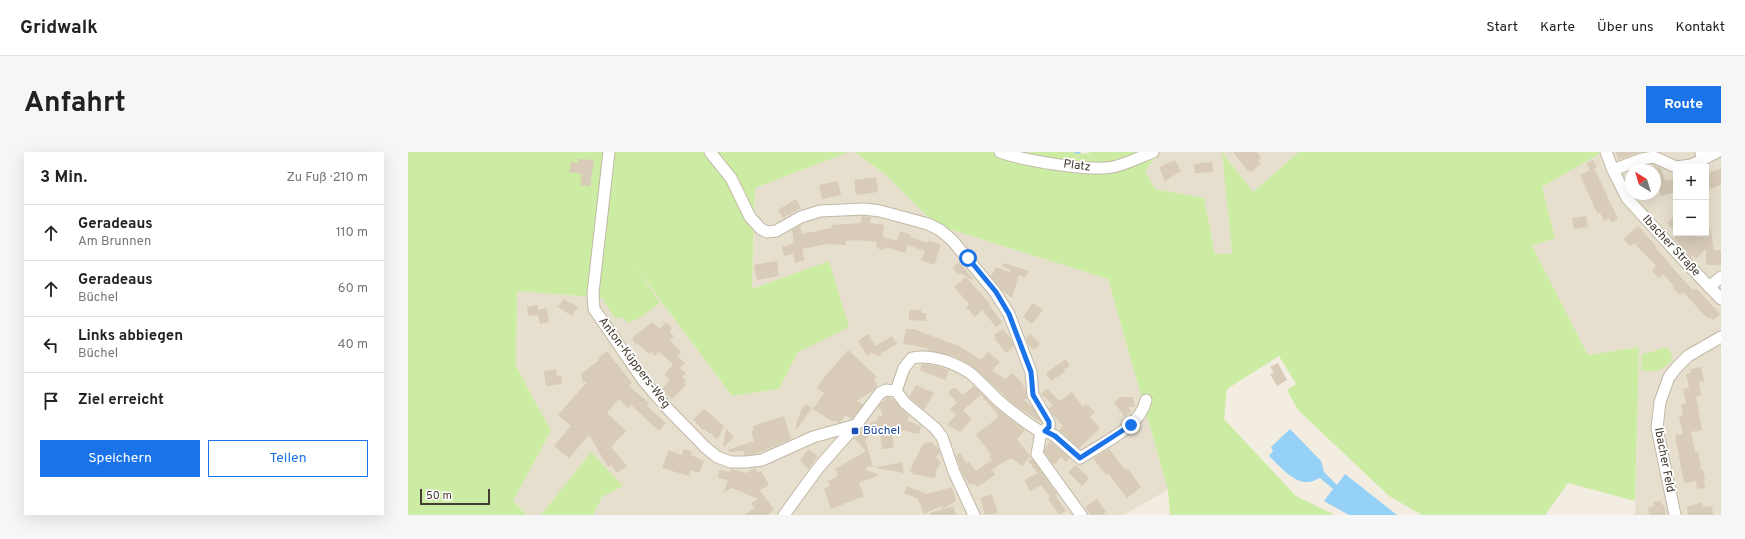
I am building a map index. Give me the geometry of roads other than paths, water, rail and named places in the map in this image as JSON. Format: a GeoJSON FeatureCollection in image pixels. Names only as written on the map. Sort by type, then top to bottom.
{"type":"FeatureCollection","features":[{"type":"Feature","properties":{"kind":"street","name":"Anton-Küppers-Weg"},"geometry":{"type":"LineString","coordinates":[[610,152],[593,294],[594,309],[643,380],[666,407],[712,454],[731,462],[762,460],[813,437],[856,424]]}},
{"type":"Feature","properties":{"kind":"street"},"geometry":{"type":"LineString","coordinates":[[710,152],[730,178],[750,217],[761,229],[767,232],[776,231],[801,217],[820,211],[864,208],[928,224],[940,230],[952,240],[968,258],[1006,309],[1031,372],[1033,395],[1049,422],[1049,427],[1043,431],[1037,454],[1081,515]]}},
{"type":"Feature","properties":{"kind":"street","name":"Platz"},"geometry":{"type":"LineString","coordinates":[[1000,152],[1017,157],[1099,169],[1125,164],[1153,152]]}},
{"type":"Feature","properties":{"kind":"street","name":"Ibacher Straße"},"geometry":{"type":"LineString","coordinates":[[1606,152],[1627,198],[1721,299]]}},
{"type":"Feature","properties":{"kind":"street"},"geometry":{"type":"LineString","coordinates":[[1613,170],[1654,157],[1676,167],[1690,165],[1702,156],[1717,152]]}},
{"type":"Feature","properties":{"kind":"street"},"geometry":{"type":"LineString","coordinates":[[1709,287],[1721,277]]}},
{"type":"Feature","properties":{"kind":"street","name":"Ibacher Feld"},"geometry":{"type":"LineString","coordinates":[[1675,515],[1657,428],[1660,402],[1670,377],[1677,367],[1688,356],[1721,337]]}},
{"type":"Feature","properties":{"kind":"street"},"geometry":{"type":"LineString","coordinates":[[896,391],[904,368],[912,358],[922,356],[935,358],[960,368],[970,374],[998,400],[1029,424],[1055,436],[1080,458],[1134,423],[1145,407],[1146,400]]}},
{"type":"Feature","properties":{"kind":"street"},"geometry":{"type":"LineString","coordinates":[[784,515],[819,467],[880,393],[886,390],[896,391],[905,403],[935,428],[942,436],[949,461],[974,515]]}},
{"type":"Feature","properties":{"kind":"water"},"geometry":{"type":"Polygon","coordinates":[[[1290,429],[1321,461],[1324,472],[1337,485],[1345,474],[1397,515],[1349,515],[1324,501],[1333,489],[1320,478],[1310,482],[1302,482],[1287,473],[1269,456],[1273,451],[1271,447],[1290,429]]]}},
{"type":"Feature","properties":{"kind":"place","name":"Büchel"},"geometry":{"type":"Point","coordinates":[855,431]}}]}
